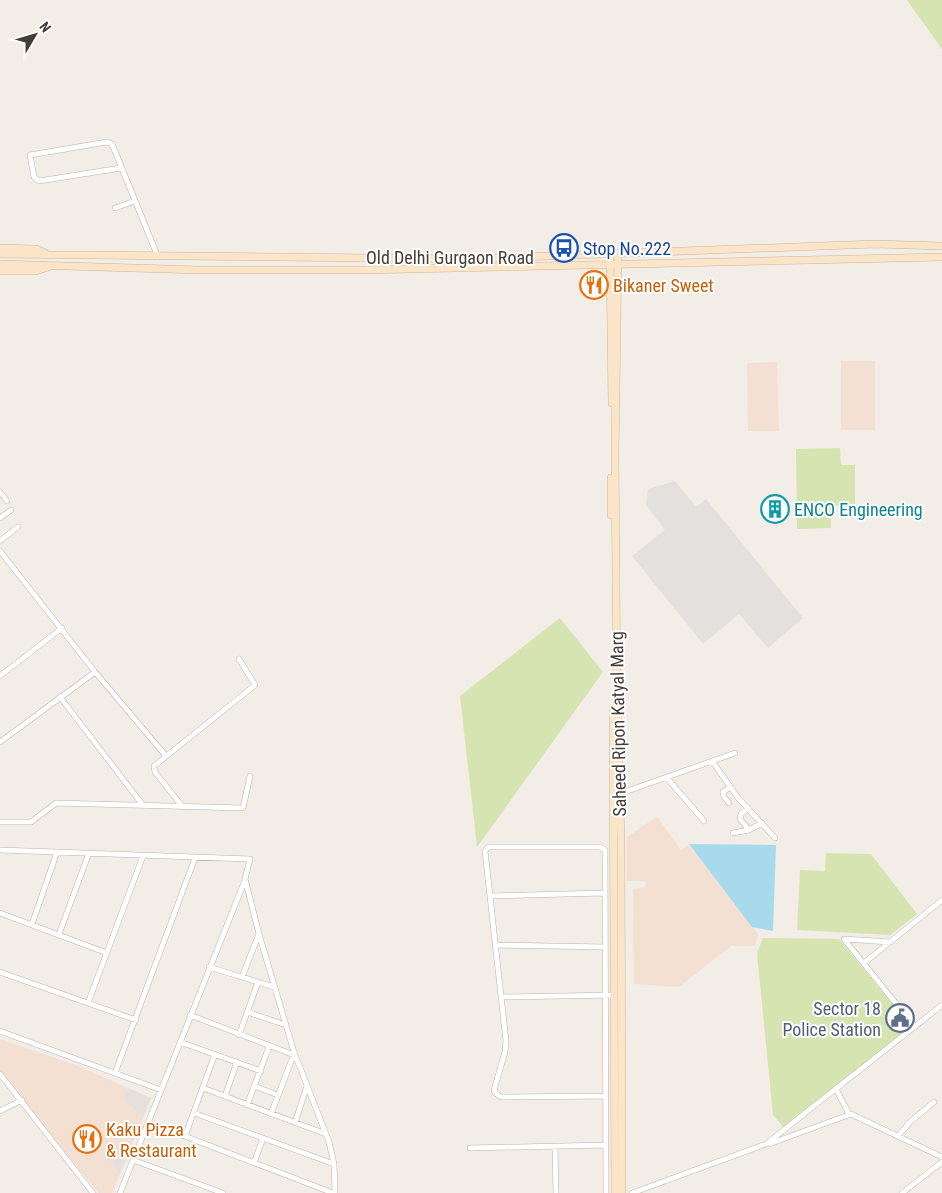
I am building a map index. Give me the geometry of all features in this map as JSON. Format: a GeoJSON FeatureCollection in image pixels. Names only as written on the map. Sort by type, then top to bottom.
{"type":"FeatureCollection","features":[{"type":"Feature","properties":{"kind":"main road","name":"Old Delhi Gurgaon Road"},"geometry":{"type":"LineString","coordinates":[[48,254],[158,257],[239,256],[466,259],[874,244],[942,246]]}},
{"type":"Feature","properties":{"kind":"main road"},"geometry":{"type":"LineString","coordinates":[[0,248],[36,249],[48,254]]}},
{"type":"Feature","properties":{"kind":"main road"},"geometry":{"type":"LineString","coordinates":[[0,254],[48,254]]}},
{"type":"Feature","properties":{"kind":"main road","name":"Saheed Ripon Katyal Marg"},"geometry":{"type":"LineString","coordinates":[[614,255],[618,265],[614,657],[620,794],[614,995],[614,1193]]}},
{"type":"Feature","properties":{"kind":"main road","name":"Saheed Ripon Katyal Marg"},"geometry":{"type":"LineString","coordinates":[[614,255],[610,266],[622,1193]]}},
{"type":"Feature","properties":{"kind":"main road","name":"Old Delhi Gurgaon Road"},"geometry":{"type":"LineString","coordinates":[[0,264],[56,264],[200,270],[610,266],[942,257]]}},
{"type":"Feature","properties":{"kind":"main road"},"geometry":{"type":"LineString","coordinates":[[0,271],[36,271],[56,264]]}},
{"type":"Feature","properties":{"kind":"street"},"geometry":{"type":"LineString","coordinates":[[121,168],[39,181],[34,177],[30,155],[107,142],[112,144],[158,257]]}},
{"type":"Feature","properties":{"kind":"street"},"geometry":{"type":"LineString","coordinates":[[115,208],[135,201]]}},
{"type":"Feature","properties":{"kind":"street"},"geometry":{"type":"LineString","coordinates":[[0,492],[7,501]]}},
{"type":"Feature","properties":{"kind":"street"},"geometry":{"type":"LineString","coordinates":[[0,518],[11,510]]}},
{"type":"Feature","properties":{"kind":"street"},"geometry":{"type":"LineString","coordinates":[[0,541],[18,527]]}},
{"type":"Feature","properties":{"kind":"street"},"geometry":{"type":"LineString","coordinates":[[0,551],[95,672],[166,756]]}},
{"type":"Feature","properties":{"kind":"street"},"geometry":{"type":"LineString","coordinates":[[0,676],[62,628]]}},
{"type":"Feature","properties":{"kind":"street"},"geometry":{"type":"LineString","coordinates":[[182,806],[154,768],[166,756],[255,685],[239,659]]}},
{"type":"Feature","properties":{"kind":"street"},"geometry":{"type":"LineString","coordinates":[[0,742],[95,672]]}},
{"type":"Feature","properties":{"kind":"street"},"geometry":{"type":"LineString","coordinates":[[60,697],[142,804]]}},
{"type":"Feature","properties":{"kind":"street"},"geometry":{"type":"LineString","coordinates":[[620,794],[735,753]]}},
{"type":"Feature","properties":{"kind":"street"},"geometry":{"type":"LineString","coordinates":[[712,761],[730,787],[776,838]]}},
{"type":"Feature","properties":{"kind":"street"},"geometry":{"type":"LineString","coordinates":[[0,822],[31,822],[56,803],[243,808],[250,776]]}},
{"type":"Feature","properties":{"kind":"street"},"geometry":{"type":"LineString","coordinates":[[667,778],[704,821]]}},
{"type":"Feature","properties":{"kind":"street"},"geometry":{"type":"LineString","coordinates":[[728,803],[723,792],[730,787]]}},
{"type":"Feature","properties":{"kind":"street"},"geometry":{"type":"LineString","coordinates":[[748,808],[741,814],[740,819],[749,830]]}},
{"type":"Feature","properties":{"kind":"street"},"geometry":{"type":"LineString","coordinates":[[733,834],[749,830],[762,823]]}},
{"type":"Feature","properties":{"kind":"street"},"geometry":{"type":"LineString","coordinates":[[605,1096],[501,1097],[495,1093],[494,1090],[506,1046],[485,851],[490,847],[603,847],[605,853],[606,1193]]}},
{"type":"Feature","properties":{"kind":"street"},"geometry":{"type":"LineString","coordinates":[[0,852],[248,858],[250,861],[245,879],[120,1193]]}},
{"type":"Feature","properties":{"kind":"street"},"geometry":{"type":"LineString","coordinates":[[32,924],[57,852]]}},
{"type":"Feature","properties":{"kind":"street"},"geometry":{"type":"LineString","coordinates":[[59,934],[90,853]]}},
{"type":"Feature","properties":{"kind":"street"},"geometry":{"type":"LineString","coordinates":[[88,1003],[143,856]]}},
{"type":"Feature","properties":{"kind":"street"},"geometry":{"type":"LineString","coordinates":[[115,1073],[195,858]]}},
{"type":"Feature","properties":{"kind":"street"},"geometry":{"type":"LineString","coordinates":[[148,1122],[334,1193],[334,1164],[326,1134],[294,1054],[245,879]]}},
{"type":"Feature","properties":{"kind":"street"},"geometry":{"type":"LineString","coordinates":[[490,896],[604,893]]}},
{"type":"Feature","properties":{"kind":"street"},"geometry":{"type":"LineString","coordinates":[[864,963],[942,900]]}},
{"type":"Feature","properties":{"kind":"street"},"geometry":{"type":"LineString","coordinates":[[0,913],[107,953]]}},
{"type":"Feature","properties":{"kind":"street"},"geometry":{"type":"LineString","coordinates":[[242,977],[259,934]]}},
{"type":"Feature","properties":{"kind":"street"},"geometry":{"type":"LineString","coordinates":[[890,942],[844,938],[915,1027]]}},
{"type":"Feature","properties":{"kind":"street"},"geometry":{"type":"LineString","coordinates":[[495,945],[605,947]]}},
{"type":"Feature","properties":{"kind":"street"},"geometry":{"type":"LineString","coordinates":[[209,967],[274,987]]}},
{"type":"Feature","properties":{"kind":"street"},"geometry":{"type":"LineString","coordinates":[[0,972],[136,1020]]}},
{"type":"Feature","properties":{"kind":"street"},"geometry":{"type":"LineString","coordinates":[[239,1035],[258,982]]}},
{"type":"Feature","properties":{"kind":"street"},"geometry":{"type":"LineString","coordinates":[[501,997],[614,995]]}},
{"type":"Feature","properties":{"kind":"street"},"geometry":{"type":"LineString","coordinates":[[766,1144],[942,1005]]}},
{"type":"Feature","properties":{"kind":"street"},"geometry":{"type":"LineString","coordinates":[[247,1012],[286,1025]]}},
{"type":"Feature","properties":{"kind":"street"},"geometry":{"type":"LineString","coordinates":[[190,1015],[269,1047],[294,1054]]}},
{"type":"Feature","properties":{"kind":"street"},"geometry":{"type":"LineString","coordinates":[[0,1031],[161,1090]]}},
{"type":"Feature","properties":{"kind":"street"},"geometry":{"type":"LineString","coordinates":[[180,1042],[261,1070]]}},
{"type":"Feature","properties":{"kind":"street"},"geometry":{"type":"LineString","coordinates":[[247,1105],[269,1047]]}},
{"type":"Feature","properties":{"kind":"street"},"geometry":{"type":"LineString","coordinates":[[185,1136],[214,1054]]}},
{"type":"Feature","properties":{"kind":"street"},"geometry":{"type":"LineString","coordinates":[[271,1114],[294,1054]]}},
{"type":"Feature","properties":{"kind":"street"},"geometry":{"type":"LineString","coordinates":[[225,1096],[237,1062]]}},
{"type":"Feature","properties":{"kind":"street"},"geometry":{"type":"LineString","coordinates":[[0,1074],[93,1193]]}},
{"type":"Feature","properties":{"kind":"street"},"geometry":{"type":"LineString","coordinates":[[295,1122],[307,1085]]}},
{"type":"Feature","properties":{"kind":"street"},"geometry":{"type":"LineString","coordinates":[[254,1086],[278,1095]]}},
{"type":"Feature","properties":{"kind":"street"},"geometry":{"type":"LineString","coordinates":[[203,1088],[326,1134]]}},
{"type":"Feature","properties":{"kind":"street"},"geometry":{"type":"LineString","coordinates":[[836,1089],[849,1114],[942,1157]]}},
{"type":"Feature","properties":{"kind":"street"},"geometry":{"type":"LineString","coordinates":[[0,1111],[22,1100]]}},
{"type":"Feature","properties":{"kind":"street"},"geometry":{"type":"LineString","coordinates":[[898,1136],[910,1122],[934,1102]]}},
{"type":"Feature","properties":{"kind":"street"},"geometry":{"type":"LineString","coordinates":[[194,1113],[334,1164]]}},
{"type":"Feature","properties":{"kind":"street"},"geometry":{"type":"LineString","coordinates":[[632,1193],[849,1114]]}},
{"type":"Feature","properties":{"kind":"street"},"geometry":{"type":"LineString","coordinates":[[254,1163],[263,1138]]}},
{"type":"Feature","properties":{"kind":"street"},"geometry":{"type":"LineString","coordinates":[[470,1148],[605,1145]]}},
{"type":"Feature","properties":{"kind":"street"},"geometry":{"type":"LineString","coordinates":[[555,1146],[556,1193]]}},
{"type":"Feature","properties":{"kind":"street"},"geometry":{"type":"LineString","coordinates":[[133,1160],[223,1193]]}},
{"type":"Feature","properties":{"kind":"street"},"geometry":{"type":"LineString","coordinates":[[902,1193],[942,1162]]}},
{"type":"Feature","properties":{"kind":"shaded area"},"geometry":{"type":"Polygon","coordinates":[[[841,361],[875,361],[875,430],[841,430],[841,361]]]}},
{"type":"Feature","properties":{"kind":"shaded area"},"geometry":{"type":"Polygon","coordinates":[[[777,362],[779,431],[748,431],[747,363],[777,362]]]}},
{"type":"Feature","properties":{"kind":"shaded area"},"geometry":{"type":"Polygon","coordinates":[[[675,481],[696,507],[706,499],[803,618],[768,648],[739,614],[703,644],[632,556],[665,530],[646,505],[648,489],[675,481]]]}},
{"type":"Feature","properties":{"kind":"shaded area"},"geometry":{"type":"Polygon","coordinates":[[[655,818],[658,818],[681,850],[689,845],[758,934],[755,946],[731,946],[679,987],[634,984],[633,889],[645,887],[646,881],[627,881],[627,837],[655,818]]]}},
{"type":"Feature","properties":{"kind":"shaded area"},"geometry":{"type":"Polygon","coordinates":[[[0,1039],[78,1066],[151,1098],[112,1193],[99,1193],[0,1075],[0,1039]]]}},
{"type":"Feature","properties":{"kind":"shaded area"},"geometry":{"type":"Polygon","coordinates":[[[129,1089],[151,1098],[143,1117],[124,1099],[129,1089]]]}},
{"type":"Feature","properties":{"kind":"shaded area"},"geometry":{"type":"Polygon","coordinates":[[[132,1145],[120,1173],[104,1153],[132,1145]]]}},
{"type":"Feature","properties":{"kind":"green space"},"geometry":{"type":"Polygon","coordinates":[[[907,0],[942,0],[942,49],[907,0]]]}},
{"type":"Feature","properties":{"kind":"green space"},"geometry":{"type":"Polygon","coordinates":[[[840,448],[841,465],[855,465],[855,506],[831,506],[831,528],[797,529],[796,449],[840,448]]]}},
{"type":"Feature","properties":{"kind":"green space"},"geometry":{"type":"Polygon","coordinates":[[[560,618],[603,672],[477,847],[460,696],[560,618]]]}},
{"type":"Feature","properties":{"kind":"green space"},"geometry":{"type":"Polygon","coordinates":[[[826,853],[871,854],[917,914],[890,935],[797,930],[800,870],[825,871],[826,853]]]}},
{"type":"Feature","properties":{"kind":"green space"},"geometry":{"type":"Polygon","coordinates":[[[763,938],[839,939],[913,1029],[786,1130],[773,1115],[757,953],[763,938]]]}},
{"type":"Feature","properties":{"kind":"water"},"geometry":{"type":"Polygon","coordinates":[[[689,844],[776,845],[773,931],[752,927],[689,844]]]}},
{"type":"Feature","properties":{"kind":"place","name":"Stop No.222"},"geometry":{"type":"Point","coordinates":[564,248]}},
{"type":"Feature","properties":{"kind":"place","name":"Bikaner Sweet"},"geometry":{"type":"Point","coordinates":[594,285]}},
{"type":"Feature","properties":{"kind":"place","name":"ENCO Engineering"},"geometry":{"type":"Point","coordinates":[775,509]}},
{"type":"Feature","properties":{"kind":"place","name":"Sector 18 Police Station"},"geometry":{"type":"Point","coordinates":[900,1018]}},
{"type":"Feature","properties":{"kind":"place","name":"Kaku Pizza & Restaurant"},"geometry":{"type":"Point","coordinates":[87,1139]}}]}
